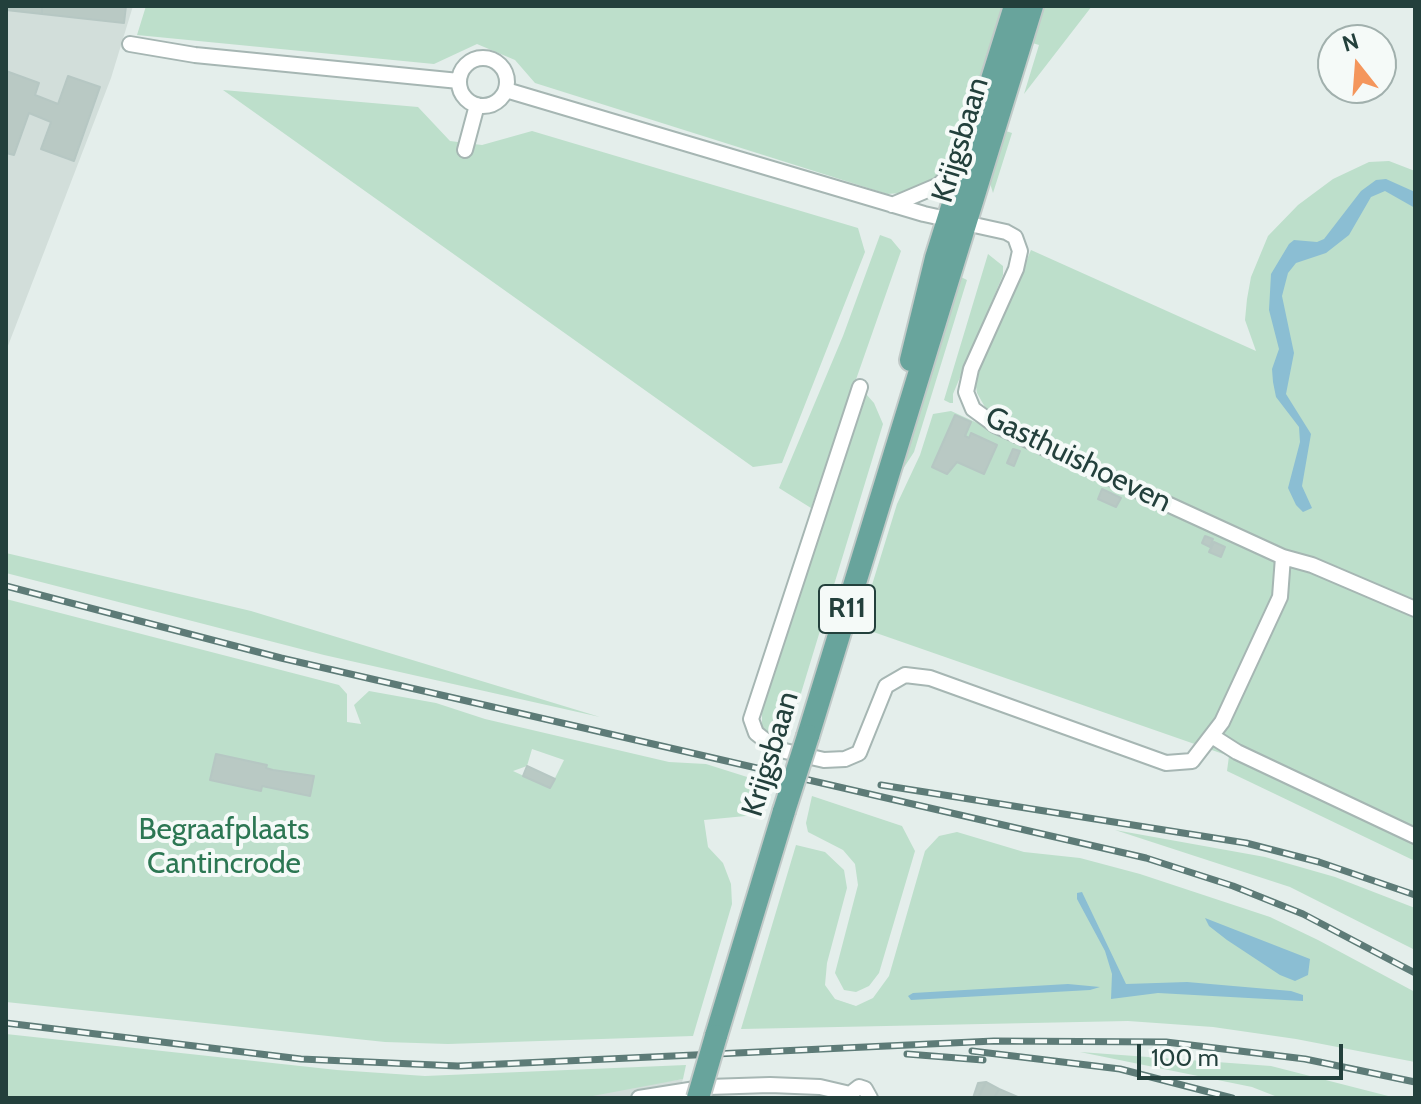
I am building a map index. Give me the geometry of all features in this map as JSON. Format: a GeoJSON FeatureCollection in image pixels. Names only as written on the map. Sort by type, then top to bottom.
{"type":"FeatureCollection","features":[{"type":"Feature","properties":{"kind":"main road","name":"Krijgsbaan"},"geometry":{"type":"LineString","coordinates":[[958,222],[969,150],[1015,6]]}},
{"type":"Feature","properties":{"kind":"main road","name":"Krijgsbaan"},"geometry":{"type":"LineString","coordinates":[[698,1098],[901,428],[958,222],[1032,6]]}},
{"type":"Feature","properties":{"kind":"street"},"geometry":{"type":"LineString","coordinates":[[130,44],[195,55],[459,81]]}},
{"type":"Feature","properties":{"kind":"street"},"geometry":{"type":"LineString","coordinates":[[488,58],[502,66],[506,90],[492,105],[477,105],[464,96],[459,81],[465,66],[488,58]]}},
{"type":"Feature","properties":{"kind":"street"},"geometry":{"type":"LineString","coordinates":[[506,90],[958,222]]}},
{"type":"Feature","properties":{"kind":"street"},"geometry":{"type":"LineString","coordinates":[[465,150],[477,105]]}},
{"type":"Feature","properties":{"kind":"street"},"geometry":{"type":"LineString","coordinates":[[892,205],[939,185],[969,150]]}},
{"type":"Feature","properties":{"kind":"street","name":"Gasthuishoeven"},"geometry":{"type":"LineString","coordinates":[[958,222],[1006,232],[1015,237],[1020,251],[1016,269],[971,369],[966,392],[973,409],[995,425],[1283,557],[1312,565],[1415,609]]}},
{"type":"Feature","properties":{"kind":"street"},"geometry":{"type":"LineString","coordinates":[[860,387],[751,719],[756,733],[776,749],[824,760],[845,759],[863,747],[886,686],[895,677],[917,675],[1166,763],[1192,761],[1212,736],[1280,597],[1283,557]]}},
{"type":"Feature","properties":{"kind":"street"},"geometry":{"type":"LineString","coordinates":[[1212,736],[1237,752],[1415,836]]}},
{"type":"Feature","properties":{"kind":"street"},"geometry":{"type":"LineString","coordinates":[[639,1098],[708,1087],[770,1085],[820,1087],[850,1096],[859,1087],[865,1089],[870,1098]]}},
{"type":"Feature","properties":{"kind":"shaded area"},"geometry":{"type":"Polygon","coordinates":[[[6,6],[133,6],[111,78],[6,351],[6,6]]]}},
{"type":"Feature","properties":{"kind":"shaded area"},"geometry":{"type":"Polygon","coordinates":[[[683,1079],[677,1098],[582,1098],[611,1090],[683,1079]]]}},
{"type":"Feature","properties":{"kind":"green space"},"geometry":{"type":"Polygon","coordinates":[[[146,6],[1002,6],[953,162],[931,184],[887,194],[535,83],[515,60],[477,44],[434,64],[137,35],[146,6]]]}},
{"type":"Feature","properties":{"kind":"green space"},"geometry":{"type":"Polygon","coordinates":[[[1038,6],[1092,6],[1024,94],[1039,45],[1026,41],[1038,6]]]}},
{"type":"Feature","properties":{"kind":"green space"},"geometry":{"type":"Polygon","coordinates":[[[223,90],[418,107],[450,141],[482,145],[532,131],[858,228],[865,252],[782,463],[753,467],[223,90]]]}},
{"type":"Feature","properties":{"kind":"green space"},"geometry":{"type":"Polygon","coordinates":[[[1000,129],[1012,133],[993,193],[989,180],[1000,129]]]}},
{"type":"Feature","properties":{"kind":"green space"},"geometry":{"type":"Polygon","coordinates":[[[1389,161],[1415,171],[1415,861],[1227,771],[1229,756],[859,627],[897,504],[920,455],[933,414],[951,411],[984,426],[990,416],[977,393],[975,381],[1031,250],[1256,351],[1245,320],[1247,299],[1251,277],[1268,236],[1298,205],[1333,179],[1369,162],[1389,161]]]}},
{"type":"Feature","properties":{"kind":"green space"},"geometry":{"type":"Polygon","coordinates":[[[880,235],[891,239],[901,251],[811,508],[779,488],[843,336],[880,235]]]}},
{"type":"Feature","properties":{"kind":"green space"},"geometry":{"type":"Polygon","coordinates":[[[988,254],[1003,266],[1003,275],[953,394],[953,403],[950,403],[944,400],[988,254]]]}},
{"type":"Feature","properties":{"kind":"green space"},"geometry":{"type":"Polygon","coordinates":[[[961,277],[967,280],[914,452],[903,469],[961,277]]]}},
{"type":"Feature","properties":{"kind":"green space"},"geometry":{"type":"Polygon","coordinates":[[[866,394],[874,403],[883,424],[791,726],[788,725],[782,744],[773,742],[762,729],[762,712],[803,575],[866,394]]]}},
{"type":"Feature","properties":{"kind":"green space"},"geometry":{"type":"Polygon","coordinates":[[[6,553],[251,611],[600,717],[324,655],[6,573],[6,553]]]}},
{"type":"Feature","properties":{"kind":"green space","name":"Begraafplaats Cantincrode"},"geometry":{"type":"Polygon","coordinates":[[[6,599],[339,685],[347,694],[347,722],[361,724],[354,705],[369,691],[436,703],[485,719],[669,762],[706,764],[763,782],[756,815],[704,820],[708,847],[723,863],[731,884],[732,904],[693,1036],[448,1044],[385,1042],[6,1002],[6,599]],[[532,749],[527,766],[513,771],[550,788],[564,760],[532,749]]]}},
{"type":"Feature","properties":{"kind":"green space"},"geometry":{"type":"Polygon","coordinates":[[[812,796],[902,826],[915,851],[879,973],[869,986],[856,992],[844,990],[835,973],[858,885],[855,864],[843,850],[808,832],[806,823],[812,796]]]}},
{"type":"Feature","properties":{"kind":"green space"},"geometry":{"type":"Polygon","coordinates":[[[1115,830],[1265,857],[1335,877],[1415,908],[1415,950],[1290,887],[1115,830]]]}},
{"type":"Feature","properties":{"kind":"green space"},"geometry":{"type":"Polygon","coordinates":[[[957,832],[1024,852],[1080,858],[1140,874],[1270,917],[1318,940],[1415,992],[1415,1062],[1213,1027],[1128,1021],[741,1029],[796,845],[825,852],[844,870],[847,888],[827,963],[825,985],[835,999],[856,1006],[873,998],[889,976],[925,851],[939,836],[957,832]]]}},
{"type":"Feature","properties":{"kind":"green space"},"geometry":{"type":"Polygon","coordinates":[[[6,1034],[337,1070],[425,1076],[686,1065],[683,1079],[582,1098],[6,1098],[6,1034]]]}},
{"type":"Feature","properties":{"kind":"green space"},"geometry":{"type":"Polygon","coordinates":[[[1080,1052],[1271,1066],[1396,1098],[1280,1098],[1252,1087],[1080,1052]]]}},
{"type":"Feature","properties":{"kind":"water"},"geometry":{"type":"Polygon","coordinates":[[[1386,179],[1415,192],[1415,208],[1385,191],[1371,197],[1349,235],[1326,253],[1296,263],[1288,273],[1282,296],[1294,353],[1286,394],[1311,434],[1302,486],[1312,508],[1303,512],[1288,488],[1300,442],[1299,427],[1276,397],[1273,382],[1272,369],[1279,349],[1269,310],[1271,274],[1289,244],[1294,240],[1317,242],[1324,239],[1361,191],[1376,180],[1386,179]]]}},
{"type":"Feature","properties":{"kind":"water"},"geometry":{"type":"Polygon","coordinates":[[[1082,892],[1126,984],[1187,982],[1291,991],[1303,995],[1303,1001],[1158,993],[1111,999],[1112,974],[1105,951],[1077,899],[1077,893],[1082,892]]]}},
{"type":"Feature","properties":{"kind":"water"},"geometry":{"type":"Polygon","coordinates":[[[1205,918],[1310,959],[1308,975],[1295,981],[1280,975],[1227,940],[1209,926],[1205,918]]]}},
{"type":"Feature","properties":{"kind":"water"},"geometry":{"type":"Polygon","coordinates":[[[1068,984],[1100,987],[911,1000],[908,996],[913,993],[1068,984]]]}},
{"type":"Feature","properties":{"kind":"building"},"geometry":{"type":"Polygon","coordinates":[[[6,6],[42,6],[42,14],[6,10],[6,6]]]}},
{"type":"Feature","properties":{"kind":"building"},"geometry":{"type":"Polygon","coordinates":[[[42,6],[126,6],[124,23],[42,14],[42,6]]]}},
{"type":"Feature","properties":{"kind":"building"},"geometry":{"type":"Polygon","coordinates":[[[6,71],[39,83],[35,95],[58,104],[68,76],[100,87],[74,161],[41,149],[51,122],[29,113],[14,155],[6,153],[6,71]]]}},
{"type":"Feature","properties":{"kind":"building"},"geometry":{"type":"Polygon","coordinates":[[[955,415],[971,422],[965,436],[969,438],[971,433],[997,445],[984,474],[957,462],[947,474],[932,467],[955,415]]]}},
{"type":"Feature","properties":{"kind":"building"},"geometry":{"type":"Polygon","coordinates":[[[1013,449],[1020,451],[1014,466],[1007,463],[1013,449]]]}},
{"type":"Feature","properties":{"kind":"building"},"geometry":{"type":"Polygon","coordinates":[[[1102,489],[1121,498],[1116,507],[1098,499],[1102,489]]]}},
{"type":"Feature","properties":{"kind":"building"},"geometry":{"type":"Polygon","coordinates":[[[1205,536],[1213,539],[1210,547],[1202,543],[1205,536]]]}},
{"type":"Feature","properties":{"kind":"building"},"geometry":{"type":"Polygon","coordinates":[[[1214,542],[1225,547],[1221,557],[1209,552],[1214,542]]]}},
{"type":"Feature","properties":{"kind":"building"},"geometry":{"type":"Polygon","coordinates":[[[216,754],[267,765],[266,768],[273,770],[314,776],[310,796],[262,786],[261,791],[210,780],[216,754]]]}},
{"type":"Feature","properties":{"kind":"building"},"geometry":{"type":"Polygon","coordinates":[[[527,766],[555,779],[550,788],[523,776],[527,766]]]}},
{"type":"Feature","properties":{"kind":"building"},"geometry":{"type":"Polygon","coordinates":[[[986,1082],[999,1089],[994,1098],[978,1098],[986,1082]]]}},
{"type":"Feature","properties":{"kind":"building"},"geometry":{"type":"Polygon","coordinates":[[[986,1082],[978,1098],[973,1098],[978,1083],[986,1082]]]}},
{"type":"Feature","properties":{"kind":"building"},"geometry":{"type":"Polygon","coordinates":[[[999,1089],[1020,1098],[994,1098],[999,1089]]]}},
{"type":"Feature","properties":{"kind":"railway"},"geometry":{"type":"LineString","coordinates":[[6,586],[281,658],[1146,858],[1233,886],[1303,914],[1415,973]]}},
{"type":"Feature","properties":{"kind":"railway"},"geometry":{"type":"LineString","coordinates":[[881,785],[1246,843],[1319,862],[1415,895]]}},
{"type":"Feature","properties":{"kind":"railway"},"geometry":{"type":"LineString","coordinates":[[6,1023],[301,1059],[458,1066],[994,1041],[1166,1042],[1305,1059],[1415,1082]]}},
{"type":"Feature","properties":{"kind":"railway"},"geometry":{"type":"LineString","coordinates":[[972,1051],[1120,1069],[1232,1098]]}},
{"type":"Feature","properties":{"kind":"railway"},"geometry":{"type":"LineString","coordinates":[[907,1054],[983,1060]]}}]}
